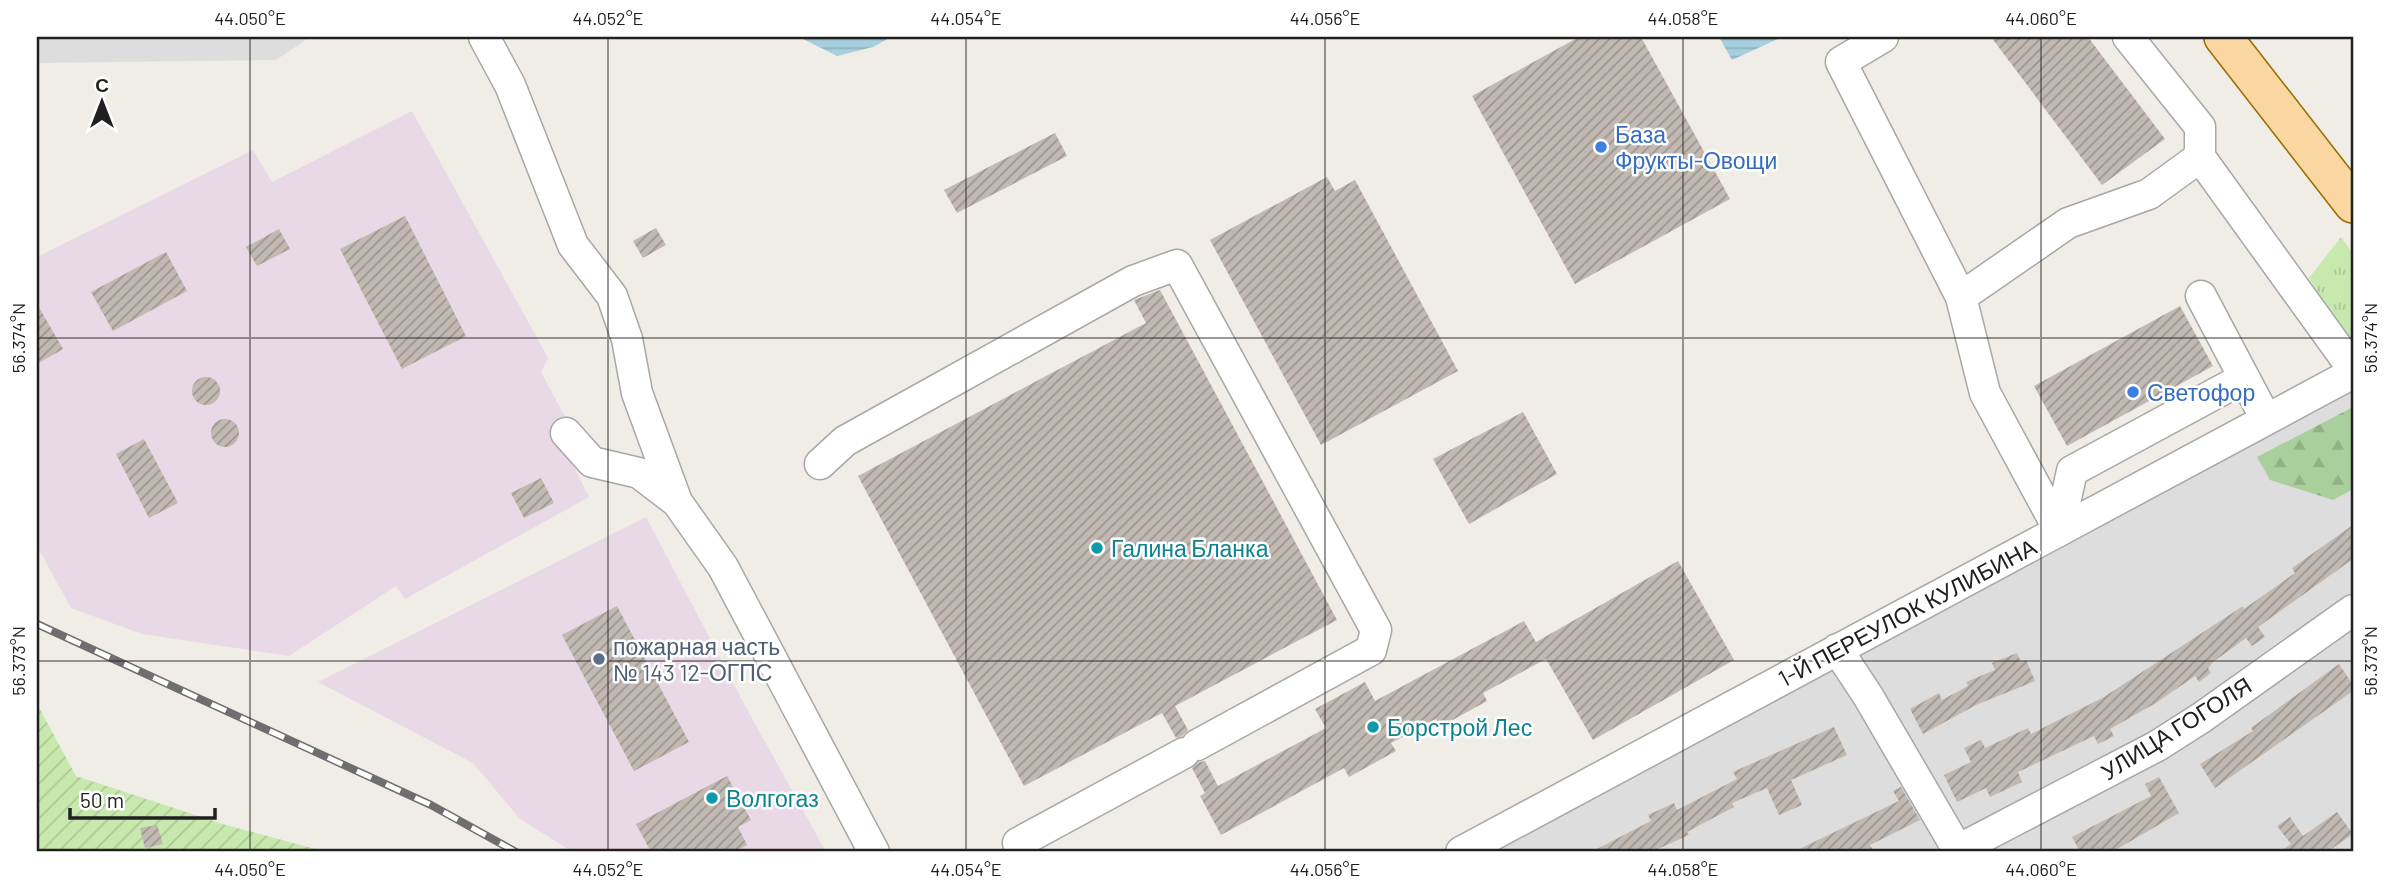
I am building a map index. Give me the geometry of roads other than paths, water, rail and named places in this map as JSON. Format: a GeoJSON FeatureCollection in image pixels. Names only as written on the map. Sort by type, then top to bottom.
{"type":"FeatureCollection","features":[{"type":"Feature","properties":{"kind":"main road"},"geometry":{"type":"LineString","coordinates":[[2223,37],[2353,204]]}},
{"type":"Feature","properties":{"kind":"street"},"geometry":{"type":"LineString","coordinates":[[484,37],[510,85],[573,245],[612,296],[627,339],[637,393],[677,502],[723,567],[874,852]]}},
{"type":"Feature","properties":{"kind":"street"},"geometry":{"type":"LineString","coordinates":[[1883,37],[1841,62],[1961,297],[1985,393],[2059,530]]}},
{"type":"Feature","properties":{"kind":"street"},"geometry":{"type":"LineString","coordinates":[[2128,37],[2200,127],[2200,157],[2353,371]]}},
{"type":"Feature","properties":{"kind":"street"},"geometry":{"type":"LineString","coordinates":[[1961,297],[2068,223],[2149,194],[2200,157]]}},
{"type":"Feature","properties":{"kind":"street"},"geometry":{"type":"LineString","coordinates":[[820,464],[845,441],[869,427],[1133,281],[1177,265],[1376,630],[1371,650],[1018,843]]}},
{"type":"Feature","properties":{"kind":"street"},"geometry":{"type":"LineString","coordinates":[[2201,296],[2266,419]]}},
{"type":"Feature","properties":{"kind":"street","name":"1-Й ПЕРЕУЛОК КУЛИБИНА"},"geometry":{"type":"LineString","coordinates":[[1461,852],[2353,371]]}},
{"type":"Feature","properties":{"kind":"street"},"geometry":{"type":"LineString","coordinates":[[2059,530],[2072,471],[2244,378]]}},
{"type":"Feature","properties":{"kind":"street"},"geometry":{"type":"LineString","coordinates":[[566,433],[592,462],[639,473],[677,502]]}},
{"type":"Feature","properties":{"kind":"street","name":"УЛИЦА ГОГОЛЯ"},"geometry":{"type":"LineString","coordinates":[[1957,852],[2157,746],[2353,610]]}},
{"type":"Feature","properties":{"kind":"street"},"geometry":{"type":"LineString","coordinates":[[1837,649],[1895,741],[1957,852]]}},
{"type":"Feature","properties":{"kind":"water"},"geometry":{"type":"Polygon","coordinates":[[[799,37],[891,37],[873,47],[837,56],[799,37]]]}},
{"type":"Feature","properties":{"kind":"water"},"geometry":{"type":"Polygon","coordinates":[[[1719,37],[1782,37],[1732,60],[1719,37]]]}},
{"type":"Feature","properties":{"kind":"railway"},"geometry":{"type":"LineString","coordinates":[[37,624],[431,805],[516,852]]}},
{"type":"Feature","properties":{"kind":"place","name":"База Фрукты-Овощи"},"geometry":{"type":"Point","coordinates":[1601,147]}},
{"type":"Feature","properties":{"kind":"place","name":"Светофор"},"geometry":{"type":"Point","coordinates":[2133,392]}},
{"type":"Feature","properties":{"kind":"place","name":"Галина Бланка"},"geometry":{"type":"Point","coordinates":[1097,548]}},
{"type":"Feature","properties":{"kind":"place","name":"пожарная часть № 143 12-ОГПС"},"geometry":{"type":"Point","coordinates":[599,659]}},
{"type":"Feature","properties":{"kind":"place","name":"Борстрой Лес"},"geometry":{"type":"Point","coordinates":[1373,727]}},
{"type":"Feature","properties":{"kind":"place","name":"Волгогаз"},"geometry":{"type":"Point","coordinates":[712,798]}}]}
